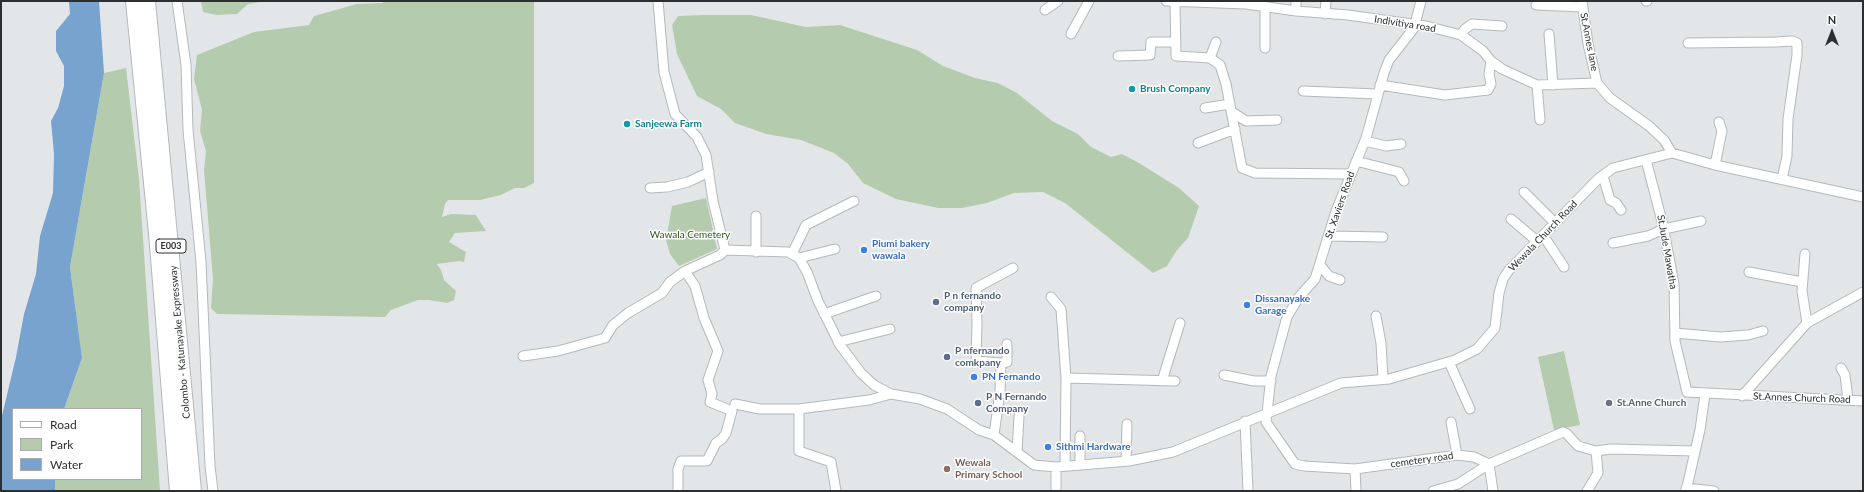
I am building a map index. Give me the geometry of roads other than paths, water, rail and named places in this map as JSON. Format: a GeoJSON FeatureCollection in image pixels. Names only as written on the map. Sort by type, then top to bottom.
{"type":"FeatureCollection","features":[{"type":"Feature","properties":{"kind":"highway","name":"Colombo - Katunayake Expressway"},"geometry":{"type":"LineString","coordinates":[[134,1],[156,225],[178,491]]}},
{"type":"Feature","properties":{"kind":"highway","name":"Colombo - Katunayake Expressway"},"geometry":{"type":"LineString","coordinates":[[147,1],[193,491]]}},
{"type":"Feature","properties":{"kind":"street"},"geometry":{"type":"LineString","coordinates":[[177,1],[186,65],[188,130],[200,262],[213,491]]}},
{"type":"Feature","properties":{"kind":"street"},"geometry":{"type":"LineString","coordinates":[[658,1],[664,72],[675,114],[697,137],[706,155],[713,201],[725,250]]}},
{"type":"Feature","properties":{"kind":"street"},"geometry":{"type":"LineString","coordinates":[[1045,10],[1058,1]]}},
{"type":"Feature","properties":{"kind":"street"},"geometry":{"type":"LineString","coordinates":[[1071,34],[1089,1]]}},
{"type":"Feature","properties":{"kind":"street","name":"Indivitiya road"},"geometry":{"type":"LineString","coordinates":[[1166,1],[1210,2],[1265,6],[1296,11],[1348,15],[1396,23],[1415,24],[1462,35],[1483,51],[1502,69],[1519,75],[1537,85],[1597,83]]}},
{"type":"Feature","properties":{"kind":"street"},"geometry":{"type":"LineString","coordinates":[[1175,1],[1176,56],[1210,58],[1220,65],[1231,108],[1242,168],[1255,173],[1350,174]]}},
{"type":"Feature","properties":{"kind":"street"},"geometry":{"type":"LineString","coordinates":[[1296,1],[1296,11]]}},
{"type":"Feature","properties":{"kind":"street"},"geometry":{"type":"LineString","coordinates":[[1325,14],[1326,1]]}},
{"type":"Feature","properties":{"kind":"street","name":"St. Xaviers Road"},"geometry":{"type":"LineString","coordinates":[[1268,412],[1271,381],[1279,343],[1287,317],[1299,296],[1315,279],[1336,211],[1350,174],[1365,141],[1379,89],[1389,60],[1414,28],[1421,1]]}},
{"type":"Feature","properties":{"kind":"street"},"geometry":{"type":"LineString","coordinates":[[1536,6],[1583,4]]}},
{"type":"Feature","properties":{"kind":"street","name":"St.Annes lane"},"geometry":{"type":"LineString","coordinates":[[1583,4],[1588,44],[1597,83]]}},
{"type":"Feature","properties":{"kind":"street"},"geometry":{"type":"LineString","coordinates":[[1265,6],[1265,48]]}},
{"type":"Feature","properties":{"kind":"street"},"geometry":{"type":"LineString","coordinates":[[1462,35],[1464,29],[1472,24],[1502,26]]}},
{"type":"Feature","properties":{"kind":"street"},"geometry":{"type":"LineString","coordinates":[[1549,34],[1553,85]]}},
{"type":"Feature","properties":{"kind":"street"},"geometry":{"type":"LineString","coordinates":[[1688,43],[1776,42],[1792,40],[1797,43],[1797,55],[1788,119],[1787,156],[1782,179]]}},
{"type":"Feature","properties":{"kind":"street"},"geometry":{"type":"LineString","coordinates":[[1118,56],[1150,55],[1151,42],[1175,42]]}},
{"type":"Feature","properties":{"kind":"street"},"geometry":{"type":"LineString","coordinates":[[1210,58],[1216,42]]}},
{"type":"Feature","properties":{"kind":"street"},"geometry":{"type":"LineString","coordinates":[[1303,91],[1379,89],[1445,95],[1488,90],[1491,84],[1489,74],[1492,61]]}},
{"type":"Feature","properties":{"kind":"street"},"geometry":{"type":"LineString","coordinates":[[1597,83],[1610,98],[1659,135],[1672,152],[1715,165],[1863,197]]}},
{"type":"Feature","properties":{"kind":"street"},"geometry":{"type":"LineString","coordinates":[[1537,85],[1540,120]]}},
{"type":"Feature","properties":{"kind":"street"},"geometry":{"type":"LineString","coordinates":[[1205,108],[1231,108],[1246,121],[1277,120]]}},
{"type":"Feature","properties":{"kind":"street"},"geometry":{"type":"LineString","coordinates":[[1715,165],[1722,131],[1719,122]]}},
{"type":"Feature","properties":{"kind":"street"},"geometry":{"type":"LineString","coordinates":[[1198,142],[1235,129]]}},
{"type":"Feature","properties":{"kind":"street"},"geometry":{"type":"LineString","coordinates":[[1365,141],[1386,146],[1401,144]]}},
{"type":"Feature","properties":{"kind":"street","name":"Wewala Church Road"},"geometry":{"type":"LineString","coordinates":[[891,394],[920,399],[947,409],[979,430],[994,435],[1034,465],[1061,466],[1126,461],[1173,452],[1341,383],[1383,379],[1449,362],[1477,349],[1495,328],[1499,293],[1503,279],[1509,270],[1540,238],[1613,168],[1672,152]]}},
{"type":"Feature","properties":{"kind":"street","name":"St.Jude Mawatha"},"geometry":{"type":"LineString","coordinates":[[1646,160],[1664,229],[1674,284],[1675,333],[1687,392]]}},
{"type":"Feature","properties":{"kind":"street"},"geometry":{"type":"LineString","coordinates":[[1356,161],[1399,172],[1404,181]]}},
{"type":"Feature","properties":{"kind":"street"},"geometry":{"type":"LineString","coordinates":[[650,188],[667,187],[688,182],[709,172]]}},
{"type":"Feature","properties":{"kind":"street"},"geometry":{"type":"LineString","coordinates":[[1603,176],[1610,200],[1621,210]]}},
{"type":"Feature","properties":{"kind":"street"},"geometry":{"type":"LineString","coordinates":[[1524,192],[1555,223]]}},
{"type":"Feature","properties":{"kind":"street"},"geometry":{"type":"LineString","coordinates":[[854,201],[806,225],[796,256],[838,342],[861,373],[874,385],[891,394]]}},
{"type":"Feature","properties":{"kind":"street"},"geometry":{"type":"LineString","coordinates":[[756,216],[756,252]]}},
{"type":"Feature","properties":{"kind":"street"},"geometry":{"type":"LineString","coordinates":[[1511,219],[1540,238],[1564,267]]}},
{"type":"Feature","properties":{"kind":"street"},"geometry":{"type":"LineString","coordinates":[[1613,243],[1648,236],[1664,229],[1701,221]]}},
{"type":"Feature","properties":{"kind":"street"},"geometry":{"type":"LineString","coordinates":[[1329,236],[1383,237]]}},
{"type":"Feature","properties":{"kind":"street"},"geometry":{"type":"LineString","coordinates":[[523,356],[558,350],[605,338],[612,325],[628,313],[662,293],[670,282],[685,271],[720,254],[725,250],[788,252],[796,256],[835,249]]}},
{"type":"Feature","properties":{"kind":"street"},"geometry":{"type":"LineString","coordinates":[[1805,254],[1802,282],[1807,323]]}},
{"type":"Feature","properties":{"kind":"street"},"geometry":{"type":"LineString","coordinates":[[1320,265],[1329,276],[1340,280]]}},
{"type":"Feature","properties":{"kind":"street"},"geometry":{"type":"LineString","coordinates":[[1007,344],[1008,362],[1001,363],[976,361],[978,322],[976,288],[1013,268]]}},
{"type":"Feature","properties":{"kind":"street"},"geometry":{"type":"LineString","coordinates":[[678,491],[678,469],[682,461],[707,461],[716,443],[722,439],[726,433],[732,410],[710,402],[712,394],[708,380],[718,351],[704,318],[695,286],[685,271]]}},
{"type":"Feature","properties":{"kind":"street"},"geometry":{"type":"LineString","coordinates":[[1749,272],[1802,282]]}},
{"type":"Feature","properties":{"kind":"street","name":"St.Annes Church Road"},"geometry":{"type":"LineString","coordinates":[[1742,396],[1807,323],[1863,292]]}},
{"type":"Feature","properties":{"kind":"street"},"geometry":{"type":"LineString","coordinates":[[824,314],[876,296]]}},
{"type":"Feature","properties":{"kind":"street"},"geometry":{"type":"LineString","coordinates":[[1051,296],[1061,309],[1066,378],[1061,466],[1056,491]]}},
{"type":"Feature","properties":{"kind":"street"},"geometry":{"type":"LineString","coordinates":[[1376,316],[1381,343],[1383,379]]}},
{"type":"Feature","properties":{"kind":"street"},"geometry":{"type":"LineString","coordinates":[[1162,381],[1180,324]]}},
{"type":"Feature","properties":{"kind":"street"},"geometry":{"type":"LineString","coordinates":[[838,342],[890,329]]}},
{"type":"Feature","properties":{"kind":"street"},"geometry":{"type":"LineString","coordinates":[[1675,333],[1715,337],[1748,336],[1764,331]]}},
{"type":"Feature","properties":{"kind":"street"},"geometry":{"type":"LineString","coordinates":[[1449,362],[1470,409]]}},
{"type":"Feature","properties":{"kind":"street"},"geometry":{"type":"LineString","coordinates":[[994,435],[1000,392],[1001,363]]}},
{"type":"Feature","properties":{"kind":"street"},"geometry":{"type":"LineString","coordinates":[[1841,368],[1845,375],[1848,400]]}},
{"type":"Feature","properties":{"kind":"street"},"geometry":{"type":"LineString","coordinates":[[1224,375],[1254,381],[1271,381]]}},
{"type":"Feature","properties":{"kind":"street"},"geometry":{"type":"LineString","coordinates":[[1066,378],[1175,381]]}},
{"type":"Feature","properties":{"kind":"street","name":"St.Annes Church Road"},"geometry":{"type":"LineString","coordinates":[[1687,392],[1863,401]]}},
{"type":"Feature","properties":{"kind":"street"},"geometry":{"type":"LineString","coordinates":[[735,404],[760,409],[799,409],[869,400],[891,394]]}},
{"type":"Feature","properties":{"kind":"street"},"geometry":{"type":"LineString","coordinates":[[1705,394],[1700,430],[1686,489],[1714,491]]}},
{"type":"Feature","properties":{"kind":"street"},"geometry":{"type":"LineString","coordinates":[[799,409],[799,451],[831,462],[836,491]]}},
{"type":"Feature","properties":{"kind":"street","name":"cemetery road"},"geometry":{"type":"LineString","coordinates":[[1268,412],[1266,422],[1295,464],[1355,469],[1457,455],[1474,457],[1489,464]]}},
{"type":"Feature","properties":{"kind":"street"},"geometry":{"type":"LineString","coordinates":[[1017,452],[1019,416]]}},
{"type":"Feature","properties":{"kind":"street"},"geometry":{"type":"LineString","coordinates":[[1246,421],[1248,491]]}},
{"type":"Feature","properties":{"kind":"street"},"geometry":{"type":"LineString","coordinates":[[1451,422],[1457,455]]}},
{"type":"Feature","properties":{"kind":"street"},"geometry":{"type":"LineString","coordinates":[[1126,461],[1127,424]]}},
{"type":"Feature","properties":{"kind":"street"},"geometry":{"type":"LineString","coordinates":[[1433,491],[1458,484],[1489,464],[1563,432],[1567,434],[1578,446],[1596,451],[1611,449],[1694,451]]}},
{"type":"Feature","properties":{"kind":"street"},"geometry":{"type":"LineString","coordinates":[[1080,436],[1080,465]]}},
{"type":"Feature","properties":{"kind":"street"},"geometry":{"type":"LineString","coordinates":[[1587,491],[1598,473],[1596,451]]}},
{"type":"Feature","properties":{"kind":"street"},"geometry":{"type":"LineString","coordinates":[[1489,464],[1494,491]]}},
{"type":"Feature","properties":{"kind":"street"},"geometry":{"type":"LineString","coordinates":[[1355,469],[1356,491]]}},
{"type":"Feature","properties":{"kind":"water"},"geometry":{"type":"Polygon","coordinates":[[[69,1],[99,1],[104,73],[70,267],[82,358],[64,408],[12,408],[12,480],[55,480],[55,491],[1,491],[1,420],[16,357],[24,314],[36,274],[40,236],[53,193],[54,154],[51,121],[58,108],[64,86],[64,66],[56,51],[56,31],[70,14],[69,1]]]}},
{"type":"Feature","properties":{"kind":"place","name":"Brush Company"},"geometry":{"type":"Point","coordinates":[1132,89]}},
{"type":"Feature","properties":{"kind":"place","name":"Sanjeewa Farm"},"geometry":{"type":"Point","coordinates":[627,124]}},
{"type":"Feature","properties":{"kind":"place","name":"Piumi bakery wawala"},"geometry":{"type":"Point","coordinates":[864,250]}},
{"type":"Feature","properties":{"kind":"place","name":"P n fernando company"},"geometry":{"type":"Point","coordinates":[936,302]}},
{"type":"Feature","properties":{"kind":"place","name":"Dissanayake Garage"},"geometry":{"type":"Point","coordinates":[1247,305]}},
{"type":"Feature","properties":{"kind":"place","name":"P nfernando comkpany"},"geometry":{"type":"Point","coordinates":[947,357]}},
{"type":"Feature","properties":{"kind":"place","name":"PN Fernando"},"geometry":{"type":"Point","coordinates":[974,377]}},
{"type":"Feature","properties":{"kind":"place","name":"P N Fernando Company"},"geometry":{"type":"Point","coordinates":[978,403]}},
{"type":"Feature","properties":{"kind":"place","name":"St.Anne Church"},"geometry":{"type":"Point","coordinates":[1609,403]}},
{"type":"Feature","properties":{"kind":"place","name":"Sithmi Hardware"},"geometry":{"type":"Point","coordinates":[1048,447]}},
{"type":"Feature","properties":{"kind":"place","name":"Wewala Primary School"},"geometry":{"type":"Point","coordinates":[947,469]}},
{"type":"Feature","properties":{"kind":"park label","name":"Wawala Cemetery"},"geometry":{"type":"Point","coordinates":[690,235]}}]}
